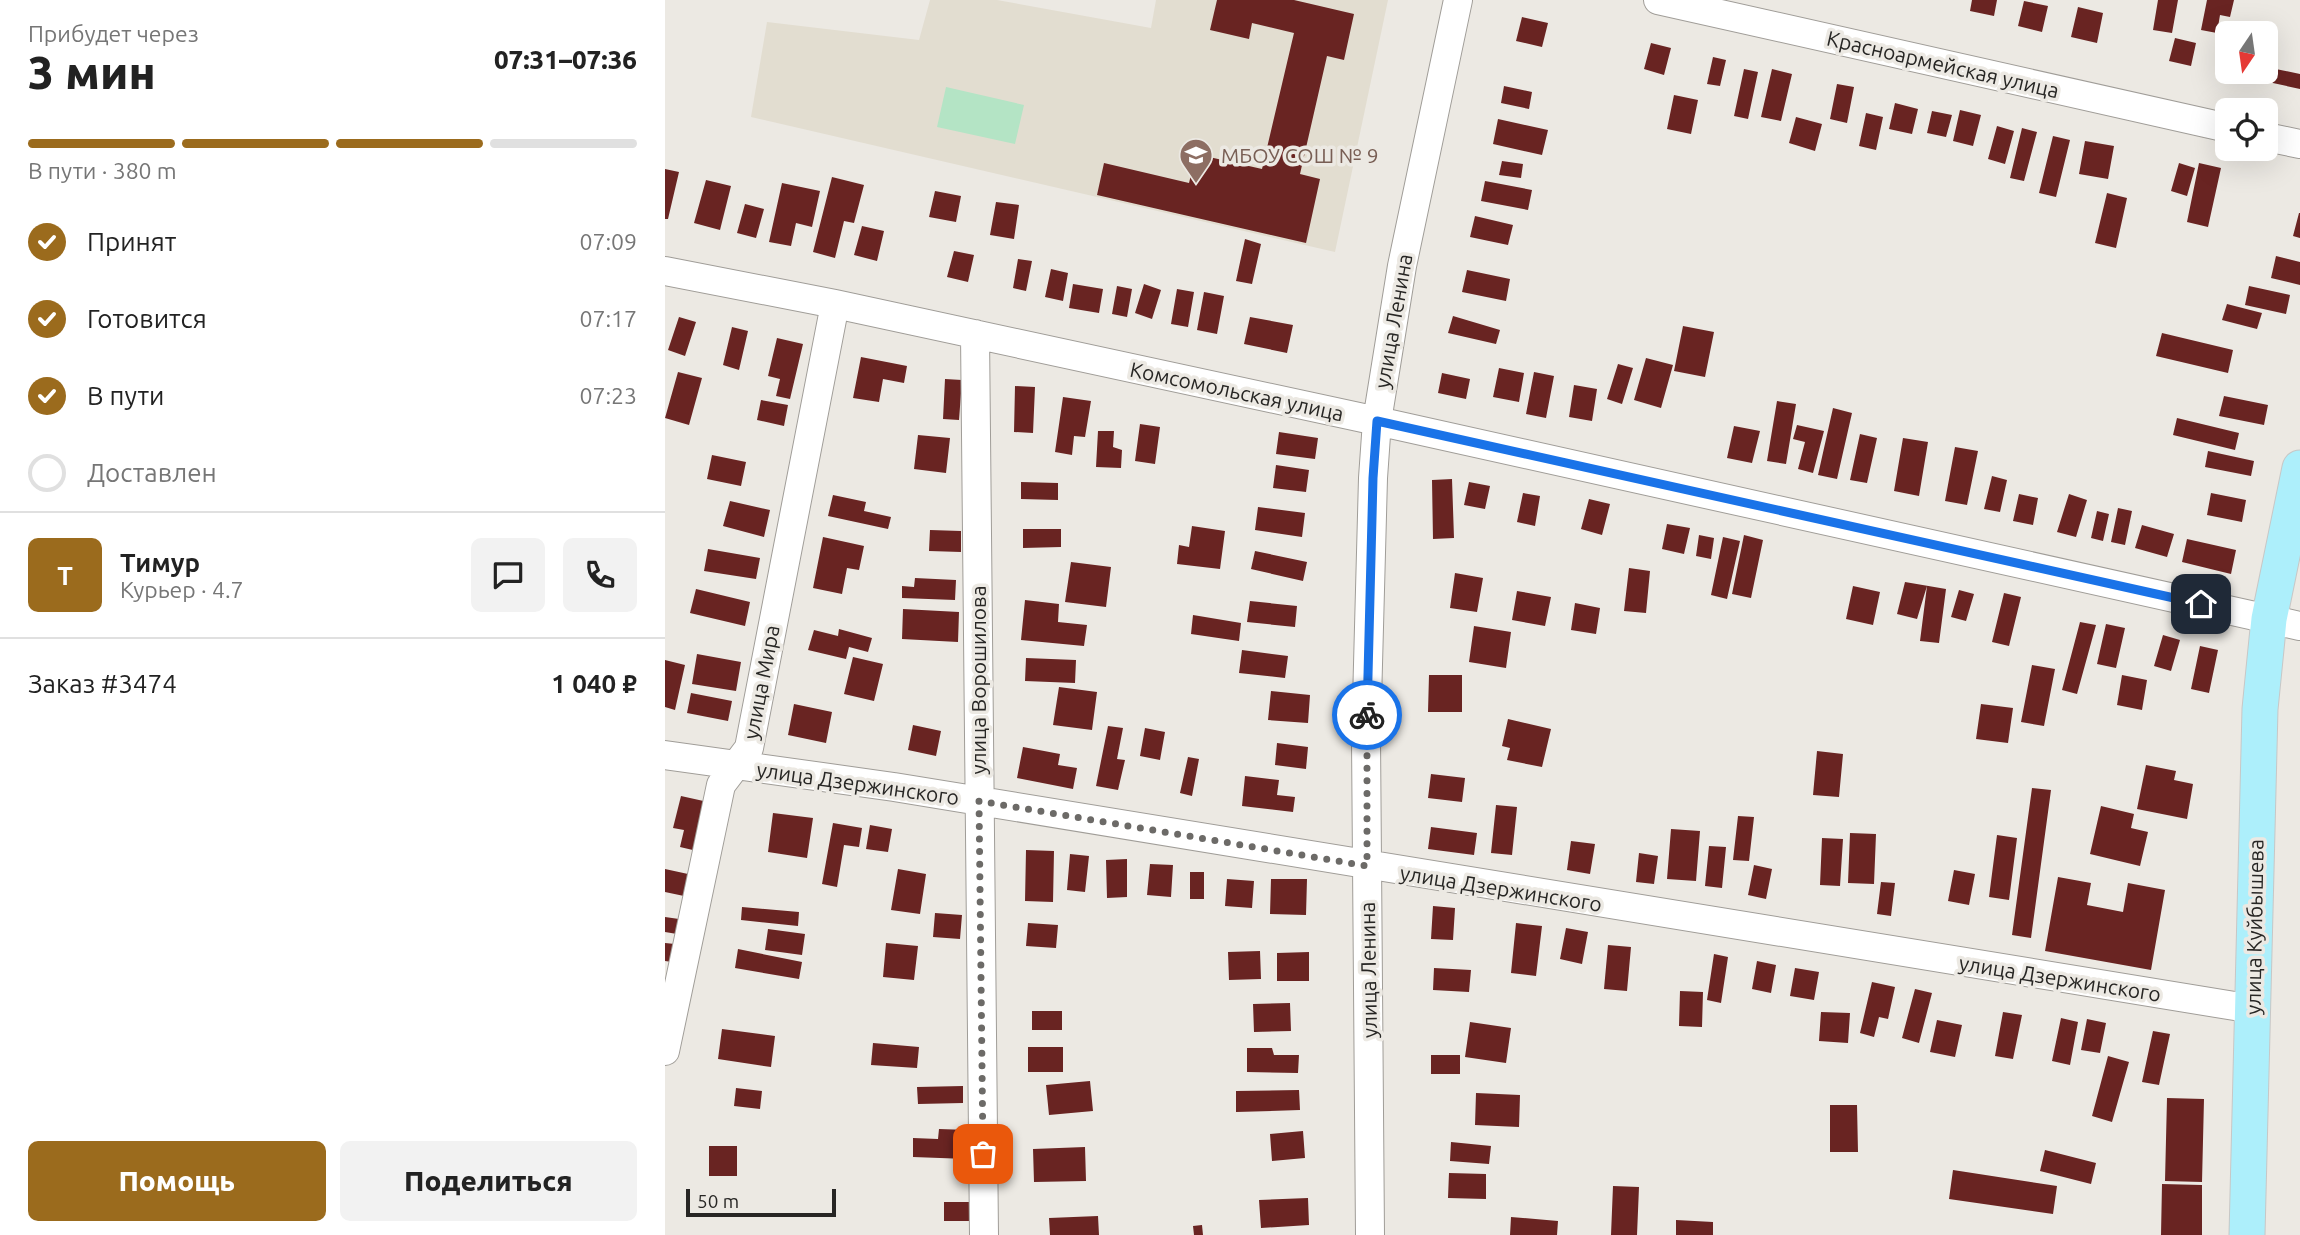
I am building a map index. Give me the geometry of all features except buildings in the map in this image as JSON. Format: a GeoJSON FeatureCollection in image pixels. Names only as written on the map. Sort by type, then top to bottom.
{"type":"FeatureCollection","features":[{"type":"Feature","properties":{"kind":"main road","name":"улица Куйбышева"},"geometry":{"type":"LineString","coordinates":[[2247,1235],[2257,765],[2284,622],[2300,468]]}},
{"type":"Feature","properties":{"kind":"street","name":"улица Ленина"},"geometry":{"type":"LineString","coordinates":[[1370,1235],[1367,866],[1369,616],[1377,421],[1402,266],[1458,0]]}},
{"type":"Feature","properties":{"kind":"street","name":"Красноармейская улица"},"geometry":{"type":"LineString","coordinates":[[1658,0],[2215,125]]}},
{"type":"Feature","properties":{"kind":"street"},"geometry":{"type":"LineString","coordinates":[[2278,139],[2300,144]]}},
{"type":"Feature","properties":{"kind":"street","name":"Комсомольская улица"},"geometry":{"type":"LineString","coordinates":[[665,271],[835,304],[1377,421],[2284,622]]}},
{"type":"Feature","properties":{"kind":"street","name":"улица Мира"},"geometry":{"type":"LineString","coordinates":[[665,1051],[721,785],[749,748],[835,304]]}},
{"type":"Feature","properties":{"kind":"street","name":"улица Ворошилова"},"geometry":{"type":"LineString","coordinates":[[975,334],[984,1235]]}},
{"type":"Feature","properties":{"kind":"street","name":"улица Дзержинского"},"geometry":{"type":"LineString","coordinates":[[665,755],[979,801],[2253,1009]]}},
{"type":"Feature","properties":{"kind":"shaded area","name":"МБОУ СОШ № 9"},"geometry":{"type":"Polygon","coordinates":[[[930,0],[997,0],[1151,28],[1156,0],[1388,0],[1335,252],[751,117],[767,22],[919,40],[930,0]]]}},
{"type":"Feature","properties":{"kind":"green space"},"geometry":{"type":"Polygon","coordinates":[[[946,87],[1024,105],[1015,144],[937,127],[946,87]]]}},
{"type":"Feature","properties":{"kind":"way so far"},"geometry":{"type":"LineString","coordinates":[[983,1154],[979,801],[1367,866],[1367,715]]}},
{"type":"Feature","properties":{"kind":"place","name":"МБОУ СОШ № 9"},"geometry":{"type":"Point","coordinates":[1196,185]}},
{"type":"Feature","properties":{"kind":"route"},"geometry":{"type":"LineString","coordinates":[[1367,715],[1377,421],[2201,604]]}}]}
